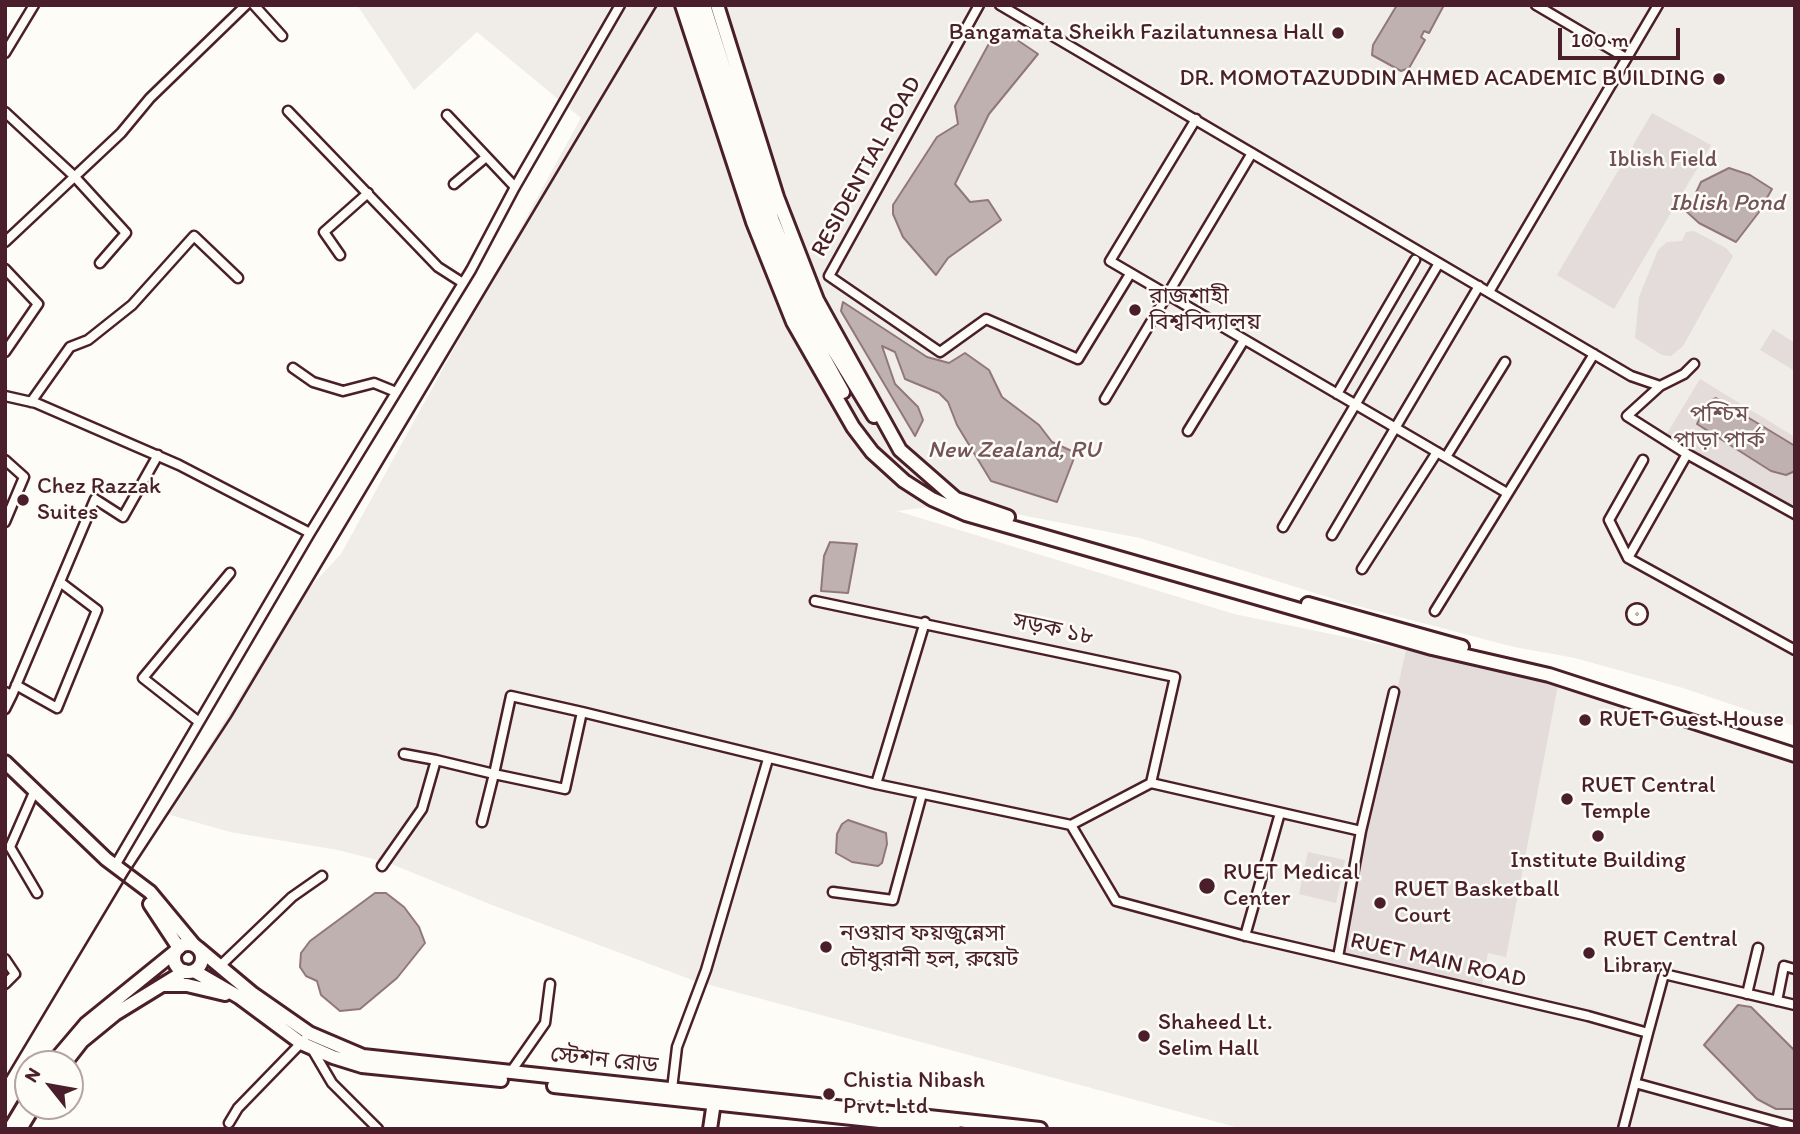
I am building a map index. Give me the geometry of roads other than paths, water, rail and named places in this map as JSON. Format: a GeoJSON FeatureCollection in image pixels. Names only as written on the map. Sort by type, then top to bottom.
{"type":"FeatureCollection","features":[{"type":"Feature","properties":{"kind":"main road"},"geometry":{"type":"LineString","coordinates":[[682,5],[753,222],[793,322],[853,427],[872,452],[904,481],[932,499],[966,514],[1432,648],[1549,675],[1795,755]]}},
{"type":"Feature","properties":{"kind":"main road"},"geometry":{"type":"LineString","coordinates":[[694,5],[769,236],[802,318],[855,402],[900,450],[956,499],[999,515],[1455,645],[1552,667],[1795,746]]}},
{"type":"Feature","properties":{"kind":"main road"},"geometry":{"type":"LineString","coordinates":[[705,5],[773,221],[811,313],[855,402],[872,452]]}},
{"type":"Feature","properties":{"kind":"main road"},"geometry":{"type":"LineString","coordinates":[[717,5],[776,197],[817,300],[900,450]]}},
{"type":"Feature","properties":{"kind":"main road"},"geometry":{"type":"LineString","coordinates":[[5,750],[132,878],[136,889],[157,913],[178,949],[176,965],[189,971]]}},
{"type":"Feature","properties":{"kind":"main road"},"geometry":{"type":"LineString","coordinates":[[5,761],[106,859],[117,864]]}},
{"type":"Feature","properties":{"kind":"main road","name":"স্টেশন রোড"},"geometry":{"type":"LineString","coordinates":[[132,878],[150,892],[196,946],[307,1042],[363,1056],[1040,1129]]}},
{"type":"Feature","properties":{"kind":"main road"},"geometry":{"type":"LineString","coordinates":[[64,1050],[86,1024],[178,949],[196,946],[202,960],[189,971],[161,985],[97,1027],[76,1050]]}},
{"type":"Feature","properties":{"kind":"main road","name":"স্টেশন রোড"},"geometry":{"type":"LineString","coordinates":[[189,971],[239,997],[307,1042],[362,1066],[954,1129]]}},
{"type":"Feature","properties":{"kind":"main road"},"geometry":{"type":"LineString","coordinates":[[161,985],[187,985],[239,997]]}},
{"type":"Feature","properties":{"kind":"main road"},"geometry":{"type":"LineString","coordinates":[[710,1129],[714,1102]]}},
{"type":"Feature","properties":{"kind":"street"},"geometry":{"type":"LineString","coordinates":[[5,53],[9,39],[34,5]]}},
{"type":"Feature","properties":{"kind":"street"},"geometry":{"type":"LineString","coordinates":[[5,242],[246,5]]}},
{"type":"Feature","properties":{"kind":"street"},"geometry":{"type":"LineString","coordinates":[[254,5],[282,36]]}},
{"type":"Feature","properties":{"kind":"street"},"geometry":{"type":"LineString","coordinates":[[117,864],[310,533],[463,283],[620,5]]}},
{"type":"Feature","properties":{"kind":"street","name":"RESIDENTIAL ROAD"},"geometry":{"type":"LineString","coordinates":[[979,5],[829,276],[940,352],[986,318],[1077,359],[1130,274]]}},
{"type":"Feature","properties":{"kind":"street"},"geometry":{"type":"LineString","coordinates":[[1000,5],[1631,376],[1660,386]]}},
{"type":"Feature","properties":{"kind":"street"},"geometry":{"type":"LineString","coordinates":[[1535,5],[1626,58]]}},
{"type":"Feature","properties":{"kind":"street"},"geometry":{"type":"LineString","coordinates":[[1489,292],[1658,5]]}},
{"type":"Feature","properties":{"kind":"street"},"geometry":{"type":"LineString","coordinates":[[289,111],[438,267],[463,283]]}},
{"type":"Feature","properties":{"kind":"street"},"geometry":{"type":"LineString","coordinates":[[5,112],[74,176],[126,233],[100,263]]}},
{"type":"Feature","properties":{"kind":"street"},"geometry":{"type":"LineString","coordinates":[[447,115],[515,187]]}},
{"type":"Feature","properties":{"kind":"street"},"geometry":{"type":"LineString","coordinates":[[1196,119],[1110,261],[1507,493]]}},
{"type":"Feature","properties":{"kind":"street"},"geometry":{"type":"LineString","coordinates":[[1105,399],[1252,153]]}},
{"type":"Feature","properties":{"kind":"street"},"geometry":{"type":"LineString","coordinates":[[454,184],[485,158]]}},
{"type":"Feature","properties":{"kind":"street"},"geometry":{"type":"LineString","coordinates":[[340,255],[324,232],[368,193]]}},
{"type":"Feature","properties":{"kind":"street"},"geometry":{"type":"LineString","coordinates":[[5,227],[12,235]]}},
{"type":"Feature","properties":{"kind":"street"},"geometry":{"type":"LineString","coordinates":[[32,402],[70,347],[88,340],[132,306],[194,236],[238,278]]}},
{"type":"Feature","properties":{"kind":"street"},"geometry":{"type":"LineString","coordinates":[[1337,394],[1415,260]]}},
{"type":"Feature","properties":{"kind":"street"},"geometry":{"type":"LineString","coordinates":[[1283,527],[1439,263]]}},
{"type":"Feature","properties":{"kind":"street"},"geometry":{"type":"LineString","coordinates":[[5,269],[38,304],[5,352]]}},
{"type":"Feature","properties":{"kind":"street"},"geometry":{"type":"LineString","coordinates":[[1332,535],[1479,286]]}},
{"type":"Feature","properties":{"kind":"street"},"geometry":{"type":"LineString","coordinates":[[1188,431],[1244,340]]}},
{"type":"Feature","properties":{"kind":"street"},"geometry":{"type":"LineString","coordinates":[[1435,611],[1594,354]]}},
{"type":"Feature","properties":{"kind":"street"},"geometry":{"type":"LineString","coordinates":[[1446,457],[1505,362]]}},
{"type":"Feature","properties":{"kind":"street"},"geometry":{"type":"LineString","coordinates":[[1694,364],[1684,374],[1660,386],[1627,416],[1687,454],[1795,514]]}},
{"type":"Feature","properties":{"kind":"street"},"geometry":{"type":"LineString","coordinates":[[293,368],[313,382],[343,391],[373,383],[396,392]]}},
{"type":"Feature","properties":{"kind":"street"},"geometry":{"type":"LineString","coordinates":[[5,396],[32,402],[158,456],[310,533]]}},
{"type":"Feature","properties":{"kind":"street"},"geometry":{"type":"LineString","coordinates":[[1362,569],[1437,452]]}},
{"type":"Feature","properties":{"kind":"street"},"geometry":{"type":"LineString","coordinates":[[1628,558],[1687,454]]}},
{"type":"Feature","properties":{"kind":"street"},"geometry":{"type":"LineString","coordinates":[[5,709],[8,693],[16,685],[96,499],[123,517],[158,456]]}},
{"type":"Feature","properties":{"kind":"street"},"geometry":{"type":"LineString","coordinates":[[5,460],[24,477],[5,522]]}},
{"type":"Feature","properties":{"kind":"street"},"geometry":{"type":"LineString","coordinates":[[1643,460],[1609,520],[1628,558],[1795,650]]}},
{"type":"Feature","properties":{"kind":"street"},"geometry":{"type":"LineString","coordinates":[[199,722],[143,678],[230,572]]}},
{"type":"Feature","properties":{"kind":"street"},"geometry":{"type":"LineString","coordinates":[[16,685],[57,708],[97,610],[60,582]]}},
{"type":"Feature","properties":{"kind":"street","name":"সড়ক ১৮"},"geometry":{"type":"LineString","coordinates":[[815,601],[925,622],[1175,677],[1151,783]]}},
{"type":"Feature","properties":{"kind":"street"},"geometry":{"type":"LineString","coordinates":[[876,784],[925,622]]}},
{"type":"Feature","properties":{"kind":"street"},"geometry":{"type":"LineString","coordinates":[[1338,957],[1361,831],[1394,692]]}},
{"type":"Feature","properties":{"kind":"street"},"geometry":{"type":"LineString","coordinates":[[482,822],[511,696],[876,784],[1072,825],[1151,783],[1361,831]]}},
{"type":"Feature","properties":{"kind":"street"},"geometry":{"type":"LineString","coordinates":[[404,754],[565,789],[582,712]]}},
{"type":"Feature","properties":{"kind":"street"},"geometry":{"type":"LineString","coordinates":[[672,1089],[677,1047],[706,970],[768,759]]}},
{"type":"Feature","properties":{"kind":"street"},"geometry":{"type":"LineString","coordinates":[[382,866],[422,810],[436,760]]}},
{"type":"Feature","properties":{"kind":"street"},"geometry":{"type":"LineString","coordinates":[[34,790],[10,847],[37,893]]}},
{"type":"Feature","properties":{"kind":"street"},"geometry":{"type":"LineString","coordinates":[[833,892],[893,900],[922,794]]}},
{"type":"Feature","properties":{"kind":"street"},"geometry":{"type":"LineString","coordinates":[[1245,936],[1280,813]]}},
{"type":"Feature","properties":{"kind":"street","name":"RUET MAIN ROAD"},"geometry":{"type":"LineString","coordinates":[[1072,825],[1116,901],[1245,936],[1588,1016],[1648,1033]]}},
{"type":"Feature","properties":{"kind":"street"},"geometry":{"type":"LineString","coordinates":[[219,967],[292,897],[322,876]]}},
{"type":"Feature","properties":{"kind":"street"},"geometry":{"type":"LineString","coordinates":[[1747,994],[1758,948]]}},
{"type":"Feature","properties":{"kind":"street"},"geometry":{"type":"LineString","coordinates":[[5,959],[15,974],[5,984]]}},
{"type":"Feature","properties":{"kind":"street"},"geometry":{"type":"LineString","coordinates":[[1777,1001],[1783,966],[1795,969]]}},
{"type":"Feature","properties":{"kind":"street"},"geometry":{"type":"LineString","coordinates":[[1623,1129],[1664,974],[1795,1005]]}},
{"type":"Feature","properties":{"kind":"street"},"geometry":{"type":"LineString","coordinates":[[510,1073],[545,1023],[550,984]]}},
{"type":"Feature","properties":{"kind":"street"},"geometry":{"type":"LineString","coordinates":[[229,1123],[238,1108],[307,1042],[332,1083],[379,1129]]}},
{"type":"Feature","properties":{"kind":"street"},"geometry":{"type":"LineString","coordinates":[[1635,1083],[1795,1127]]}},
{"type":"Feature","properties":{"kind":"water"},"geometry":{"type":"Polygon","coordinates":[[[1397,5],[1444,5],[1429,33],[1424,31],[1421,37],[1425,40],[1409,68],[1401,71],[1372,55],[1373,45],[1397,5]]]}},
{"type":"Feature","properties":{"kind":"water"},"geometry":{"type":"Polygon","coordinates":[[[998,27],[1038,54],[989,114],[955,184],[970,202],[988,200],[1001,220],[948,258],[936,275],[903,237],[893,214],[893,205],[937,137],[958,124],[955,106],[998,27]]]}},
{"type":"Feature","properties":{"kind":"water","name":"Iblish Pond"},"geometry":{"type":"Polygon","coordinates":[[[1729,168],[1750,175],[1772,189],[1759,212],[1736,242],[1699,223],[1687,212],[1697,200],[1695,195],[1701,182],[1729,168]]]}},
{"type":"Feature","properties":{"kind":"water","name":"New Zealand, RU"},"geometry":{"type":"Polygon","coordinates":[[[843,302],[927,357],[949,363],[965,353],[989,370],[1002,397],[1039,425],[1052,442],[1076,453],[1057,502],[991,481],[957,425],[948,402],[939,393],[905,379],[895,352],[882,346],[895,384],[918,407],[923,420],[915,436],[841,311],[843,302]]]}},
{"type":"Feature","properties":{"kind":"water"},"geometry":{"type":"Polygon","coordinates":[[[1716,398],[1795,446],[1795,471],[1786,475],[1771,471],[1697,424],[1708,402],[1716,398]]]}},
{"type":"Feature","properties":{"kind":"water"},"geometry":{"type":"Polygon","coordinates":[[[830,542],[857,544],[848,593],[821,591],[824,556],[830,542]]]}},
{"type":"Feature","properties":{"kind":"water"},"geometry":{"type":"Polygon","coordinates":[[[848,820],[886,833],[887,844],[882,863],[878,866],[852,862],[836,853],[837,834],[842,824],[848,820]]]}},
{"type":"Feature","properties":{"kind":"water"},"geometry":{"type":"Polygon","coordinates":[[[375,893],[386,893],[404,907],[419,927],[425,943],[397,978],[360,1009],[340,1011],[321,995],[317,981],[306,976],[300,967],[301,953],[310,941],[375,893]]]}},
{"type":"Feature","properties":{"kind":"water"},"geometry":{"type":"Polygon","coordinates":[[[1738,1005],[1751,1007],[1795,1051],[1795,1109],[1776,1109],[1757,1099],[1704,1045],[1738,1005]]]}},
{"type":"Feature","properties":{"kind":"railway"},"geometry":{"type":"LineString","coordinates":[[5,1079],[128,874],[231,717],[657,5]]}},
{"type":"Feature","properties":{"kind":"place","name":"Bangamata Sheikh Fazilatunnesa Hall"},"geometry":{"type":"Point","coordinates":[1338,33]}},
{"type":"Feature","properties":{"kind":"place","name":"DR. MOMOTAZUDDIN AHMED ACADEMIC BUILDING"},"geometry":{"type":"Point","coordinates":[1719,79]}},
{"type":"Feature","properties":{"kind":"place","name":"রাজশাহী বিশ্ববিদ্যালয়"},"geometry":{"type":"Point","coordinates":[1135,310]}},
{"type":"Feature","properties":{"kind":"place","name":"Chez Razzak Suites"},"geometry":{"type":"Point","coordinates":[23,500]}},
{"type":"Feature","properties":{"kind":"place","name":"RUET Guest House"},"geometry":{"type":"Point","coordinates":[1585,720]}},
{"type":"Feature","properties":{"kind":"place","name":"RUET Central Temple"},"geometry":{"type":"Point","coordinates":[1567,799]}},
{"type":"Feature","properties":{"kind":"place","name":"Institute Building"},"geometry":{"type":"Point","coordinates":[1598,836]}},
{"type":"Feature","properties":{"kind":"place","name":"RUET Medical Center"},"geometry":{"type":"Point","coordinates":[1207,886]}},
{"type":"Feature","properties":{"kind":"place","name":"RUET Basketball Court"},"geometry":{"type":"Point","coordinates":[1380,903]}},
{"type":"Feature","properties":{"kind":"place","name":"নওয়াব ফয়জুন্নেসা চৌধুরানী হল, রুয়েট"},"geometry":{"type":"Point","coordinates":[826,947]}},
{"type":"Feature","properties":{"kind":"place","name":"RUET Central Library"},"geometry":{"type":"Point","coordinates":[1589,953]}},
{"type":"Feature","properties":{"kind":"place","name":"Shaheed Lt. Selim Hall"},"geometry":{"type":"Point","coordinates":[1144,1036]}},
{"type":"Feature","properties":{"kind":"place","name":"Chistia Nibash Prvt. Ltd"},"geometry":{"type":"Point","coordinates":[829,1094]}},
{"type":"Feature","properties":{"kind":"park label","name":"Iblish Field"},"geometry":{"type":"Point","coordinates":[1663,160]}},
{"type":"Feature","properties":{"kind":"park label","name":"পশ্চিম পাড়া পার্ক"},"geometry":{"type":"Point","coordinates":[1719,428]}}]}
